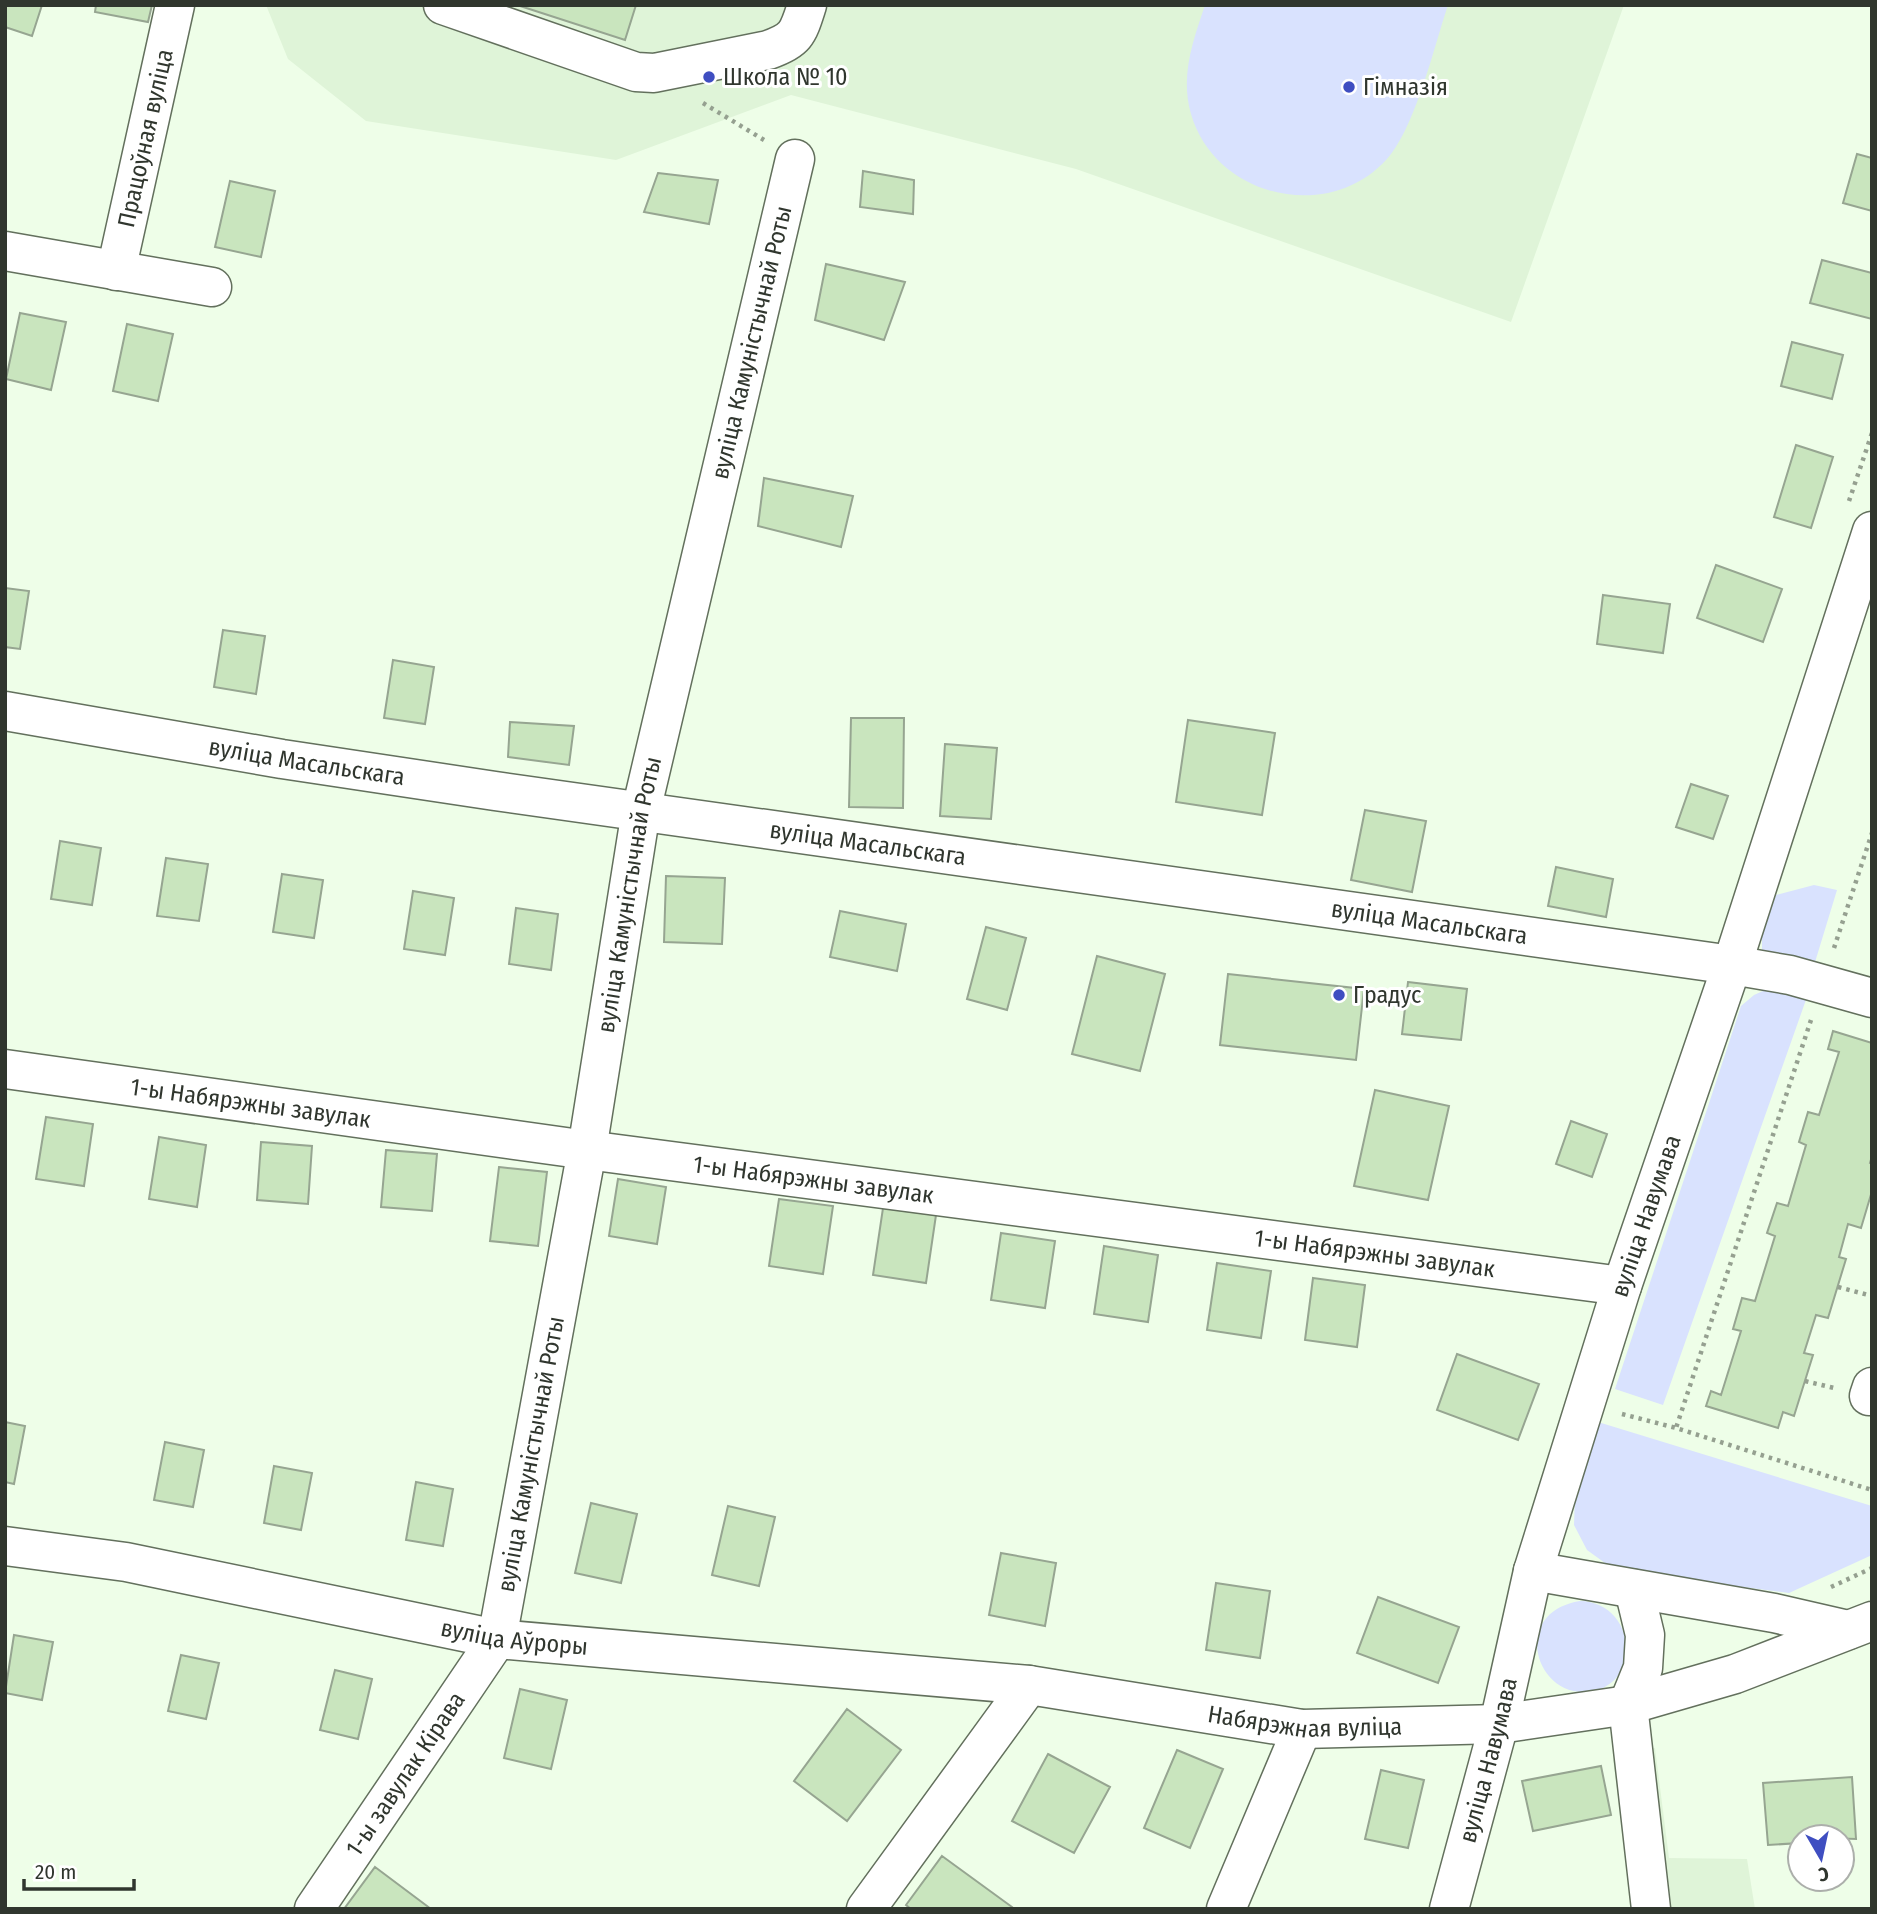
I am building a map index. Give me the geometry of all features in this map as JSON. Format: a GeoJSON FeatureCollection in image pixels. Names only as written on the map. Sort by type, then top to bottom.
{"type":"FeatureCollection","features":[{"type":"Feature","properties":{"kind":"street","name":"Працоўная вуліца"},"geometry":{"type":"LineString","coordinates":[[116,271],[175,5]]}},
{"type":"Feature","properties":{"kind":"street"},"geometry":{"type":"LineString","coordinates":[[443,5],[636,72],[654,73],[787,44],[797,34],[807,5]]}},
{"type":"Feature","properties":{"kind":"street","name":"вуліца Камуністычнай Роты"},"geometry":{"type":"LineString","coordinates":[[497,1639],[587,1150],[642,811],[795,159]]}},
{"type":"Feature","properties":{"kind":"street"},"geometry":{"type":"LineString","coordinates":[[5,251],[212,287]]}},
{"type":"Feature","properties":{"kind":"street","name":"вуліца Навумава"},"geometry":{"type":"LineString","coordinates":[[1449,1909],[1499,1724],[1533,1571],[1622,1286],[1732,965],[1871,534]]}},
{"type":"Feature","properties":{"kind":"street","name":"вуліца Масальскага"},"geometry":{"type":"LineString","coordinates":[[5,711],[295,761],[1732,965],[1790,975],[1872,998]]}},
{"type":"Feature","properties":{"kind":"street","name":"1-ы Набярэжны завулак"},"geometry":{"type":"LineString","coordinates":[[5,1069],[587,1150],[1622,1286]]}},
{"type":"Feature","properties":{"kind":"street","name":"вуліца Аўроры"},"geometry":{"type":"LineString","coordinates":[[5,1546],[126,1562],[497,1639],[1029,1685]]}},
{"type":"Feature","properties":{"kind":"street","name":"Набярэжная вуліца"},"geometry":{"type":"LineString","coordinates":[[1533,1571],[1860,1626]]}},
{"type":"Feature","properties":{"kind":"street"},"geometry":{"type":"LineString","coordinates":[[1634,1589],[1645,1635],[1644,1657],[1643,1668],[1628,1705],[1651,1909]]}},
{"type":"Feature","properties":{"kind":"street","name":"Набярэжная вуліца"},"geometry":{"type":"LineString","coordinates":[[1029,1685],[1302,1729],[1499,1724],[1628,1705],[1735,1674],[1860,1626]]}},
{"type":"Feature","properties":{"kind":"street","name":"1-ы завулак Кірава"},"geometry":{"type":"LineString","coordinates":[[314,1909],[497,1639]]}},
{"type":"Feature","properties":{"kind":"street"},"geometry":{"type":"LineString","coordinates":[[866,1909],[1029,1685]]}},
{"type":"Feature","properties":{"kind":"street"},"geometry":{"type":"LineString","coordinates":[[1226,1909],[1302,1729]]}},
{"type":"Feature","properties":{"kind":"path"},"geometry":{"type":"LineString","coordinates":[[654,73],[795,159]]}},
{"type":"Feature","properties":{"kind":"path"},"geometry":{"type":"LineString","coordinates":[[1676,1428],[1872,833]]}},
{"type":"Feature","properties":{"kind":"path"},"geometry":{"type":"LineString","coordinates":[[1838,1287],[1872,1296]]}},
{"type":"Feature","properties":{"kind":"path"},"geometry":{"type":"LineString","coordinates":[[1585,1404],[1676,1428],[1872,1490]]}},
{"type":"Feature","properties":{"kind":"shaded area"},"geometry":{"type":"Polygon","coordinates":[[[266,5],[1624,5],[1511,322],[1076,169],[791,95],[616,160],[366,121],[288,59],[266,5]]]}},
{"type":"Feature","properties":{"kind":"shaded area"},"geometry":{"type":"Polygon","coordinates":[[[1205,5],[1448,5],[1417,103],[1391,154],[1367,176],[1340,190],[1310,195],[1279,193],[1251,183],[1225,167],[1204,143],[1191,114],[1187,72],[1205,5]]]}},
{"type":"Feature","properties":{"kind":"shaded area"},"geometry":{"type":"Polygon","coordinates":[[[1814,885],[1837,890],[1812,972],[1762,951],[1762,935],[1776,895],[1814,885]]]}},
{"type":"Feature","properties":{"kind":"shaded area"},"geometry":{"type":"Polygon","coordinates":[[[1774,986],[1808,994],[1663,1405],[1615,1389],[1741,1006],[1754,995],[1774,986]]]}},
{"type":"Feature","properties":{"kind":"shaded area"},"geometry":{"type":"Polygon","coordinates":[[[1598,1422],[1872,1506],[1872,1555],[1789,1593],[1633,1573],[1605,1563],[1587,1550],[1574,1525],[1575,1496],[1598,1422]]]}},
{"type":"Feature","properties":{"kind":"shaded area"},"geometry":{"type":"Polygon","coordinates":[[[1580,1601],[1599,1605],[1613,1615],[1622,1629],[1626,1645],[1625,1661],[1618,1676],[1605,1687],[1587,1692],[1569,1690],[1554,1681],[1543,1668],[1538,1652],[1538,1636],[1545,1620],[1558,1608],[1580,1601]]]}},
{"type":"Feature","properties":{"kind":"shaded area"},"geometry":{"type":"Polygon","coordinates":[[[1655,1748],[1669,1858],[1747,1859],[1755,1909],[1634,1909],[1613,1760],[1655,1748]]]}},
{"type":"Feature","properties":{"kind":"building"},"geometry":{"type":"Polygon","coordinates":[[[5,5],[42,5],[32,36],[5,27],[5,5]]]}},
{"type":"Feature","properties":{"kind":"building"},"geometry":{"type":"Polygon","coordinates":[[[96,5],[152,5],[148,22],[95,12],[96,5]]]}},
{"type":"Feature","properties":{"kind":"building"},"geometry":{"type":"Polygon","coordinates":[[[517,5],[636,5],[625,40],[517,5]]]}},
{"type":"Feature","properties":{"kind":"building"},"geometry":{"type":"Polygon","coordinates":[[[1857,154],[1872,158],[1872,211],[1843,203],[1857,154]]]}},
{"type":"Feature","properties":{"kind":"building"},"geometry":{"type":"Polygon","coordinates":[[[863,171],[914,180],[913,214],[860,207],[863,171]]]}},
{"type":"Feature","properties":{"kind":"building"},"geometry":{"type":"Polygon","coordinates":[[[658,173],[718,180],[709,224],[644,212],[658,173]]]}},
{"type":"Feature","properties":{"kind":"building"},"geometry":{"type":"Polygon","coordinates":[[[230,181],[275,191],[261,257],[215,247],[230,181]]]}},
{"type":"Feature","properties":{"kind":"building"},"geometry":{"type":"Polygon","coordinates":[[[1822,260],[1872,273],[1872,319],[1810,303],[1822,260]]]}},
{"type":"Feature","properties":{"kind":"building"},"geometry":{"type":"Polygon","coordinates":[[[826,264],[905,282],[884,340],[815,320],[826,264]]]}},
{"type":"Feature","properties":{"kind":"building"},"geometry":{"type":"Polygon","coordinates":[[[20,313],[66,322],[51,390],[6,379],[20,313]]]}},
{"type":"Feature","properties":{"kind":"building"},"geometry":{"type":"Polygon","coordinates":[[[127,324],[173,334],[158,401],[113,391],[127,324]]]}},
{"type":"Feature","properties":{"kind":"building"},"geometry":{"type":"Polygon","coordinates":[[[1792,342],[1843,355],[1832,399],[1781,386],[1792,342]]]}},
{"type":"Feature","properties":{"kind":"building"},"geometry":{"type":"Polygon","coordinates":[[[1796,445],[1833,457],[1811,528],[1774,517],[1796,445]]]}},
{"type":"Feature","properties":{"kind":"building"},"geometry":{"type":"Polygon","coordinates":[[[764,478],[853,496],[841,547],[758,526],[764,478]]]}},
{"type":"Feature","properties":{"kind":"building"},"geometry":{"type":"Polygon","coordinates":[[[1716,565],[1782,589],[1763,642],[1697,618],[1716,565]]]}},
{"type":"Feature","properties":{"kind":"building"},"geometry":{"type":"Polygon","coordinates":[[[5,588],[29,591],[20,649],[5,647],[5,588]]]}},
{"type":"Feature","properties":{"kind":"building"},"geometry":{"type":"Polygon","coordinates":[[[1603,595],[1670,604],[1663,653],[1597,644],[1603,595]]]}},
{"type":"Feature","properties":{"kind":"building"},"geometry":{"type":"Polygon","coordinates":[[[223,630],[265,636],[256,694],[214,687],[223,630]]]}},
{"type":"Feature","properties":{"kind":"building"},"geometry":{"type":"Polygon","coordinates":[[[393,660],[434,667],[425,724],[384,718],[393,660]]]}},
{"type":"Feature","properties":{"kind":"building"},"geometry":{"type":"Polygon","coordinates":[[[851,718],[904,718],[903,808],[849,807],[851,718]]]}},
{"type":"Feature","properties":{"kind":"building"},"geometry":{"type":"Polygon","coordinates":[[[1188,720],[1275,733],[1262,815],[1176,802],[1188,720]]]}},
{"type":"Feature","properties":{"kind":"building"},"geometry":{"type":"Polygon","coordinates":[[[510,722],[574,726],[569,765],[508,757],[510,722]]]}},
{"type":"Feature","properties":{"kind":"building"},"geometry":{"type":"Polygon","coordinates":[[[945,744],[997,748],[991,819],[940,816],[945,744]]]}},
{"type":"Feature","properties":{"kind":"building"},"geometry":{"type":"Polygon","coordinates":[[[1691,784],[1728,796],[1713,839],[1676,827],[1691,784]]]}},
{"type":"Feature","properties":{"kind":"building"},"geometry":{"type":"Polygon","coordinates":[[[1365,810],[1426,821],[1412,892],[1351,880],[1365,810]]]}},
{"type":"Feature","properties":{"kind":"building"},"geometry":{"type":"Polygon","coordinates":[[[60,841],[101,848],[92,905],[51,899],[60,841]]]}},
{"type":"Feature","properties":{"kind":"building"},"geometry":{"type":"Polygon","coordinates":[[[166,858],[208,864],[199,921],[157,916],[166,858]]]}},
{"type":"Feature","properties":{"kind":"building"},"geometry":{"type":"Polygon","coordinates":[[[1556,867],[1613,879],[1606,917],[1548,906],[1556,867]]]}},
{"type":"Feature","properties":{"kind":"building"},"geometry":{"type":"Polygon","coordinates":[[[282,874],[323,880],[314,938],[273,932],[282,874]]]}},
{"type":"Feature","properties":{"kind":"building"},"geometry":{"type":"Polygon","coordinates":[[[666,876],[725,878],[722,944],[664,942],[666,876]]]}},
{"type":"Feature","properties":{"kind":"building"},"geometry":{"type":"Polygon","coordinates":[[[413,891],[454,898],[445,955],[404,949],[413,891]]]}},
{"type":"Feature","properties":{"kind":"building"},"geometry":{"type":"Polygon","coordinates":[[[516,908],[558,914],[551,970],[509,964],[516,908]]]}},
{"type":"Feature","properties":{"kind":"building"},"geometry":{"type":"Polygon","coordinates":[[[840,911],[906,924],[897,971],[830,957],[840,911]]]}},
{"type":"Feature","properties":{"kind":"building"},"geometry":{"type":"Polygon","coordinates":[[[986,927],[1026,938],[1007,1010],[967,999],[986,927]]]}},
{"type":"Feature","properties":{"kind":"building"},"geometry":{"type":"Polygon","coordinates":[[[1097,956],[1165,974],[1140,1071],[1072,1054],[1097,956]]]}},
{"type":"Feature","properties":{"kind":"building"},"geometry":{"type":"Polygon","coordinates":[[[1228,974],[1364,989],[1356,1060],[1220,1045],[1228,974]]]}},
{"type":"Feature","properties":{"kind":"building"},"geometry":{"type":"Polygon","coordinates":[[[1408,982],[1467,989],[1461,1040],[1402,1034],[1408,982]]]}},
{"type":"Feature","properties":{"kind":"building"},"geometry":{"type":"Polygon","coordinates":[[[1833,1031],[1872,1043],[1872,1191],[1861,1228],[1848,1224],[1839,1257],[1846,1259],[1828,1318],[1816,1315],[1804,1353],[1813,1355],[1794,1416],[1783,1412],[1778,1428],[1706,1406],[1711,1391],[1721,1395],[1741,1331],[1733,1329],[1742,1298],[1755,1301],[1775,1236],[1767,1233],[1777,1203],[1788,1206],[1806,1145],[1799,1142],[1808,1112],[1819,1115],[1839,1052],[1828,1049],[1833,1031]]]}},
{"type":"Feature","properties":{"kind":"building"},"geometry":{"type":"Polygon","coordinates":[[[1375,1090],[1449,1106],[1428,1200],[1354,1186],[1375,1090]]]}},
{"type":"Feature","properties":{"kind":"building"},"geometry":{"type":"Polygon","coordinates":[[[46,1117],[93,1124],[84,1186],[36,1179],[46,1117]]]}},
{"type":"Feature","properties":{"kind":"building"},"geometry":{"type":"Polygon","coordinates":[[[1571,1121],[1607,1134],[1592,1177],[1556,1164],[1571,1121]]]}},
{"type":"Feature","properties":{"kind":"building"},"geometry":{"type":"Polygon","coordinates":[[[159,1137],[206,1145],[197,1207],[149,1199],[159,1137]]]}},
{"type":"Feature","properties":{"kind":"building"},"geometry":{"type":"Polygon","coordinates":[[[261,1142],[312,1146],[308,1204],[257,1200],[261,1142]]]}},
{"type":"Feature","properties":{"kind":"building"},"geometry":{"type":"Polygon","coordinates":[[[386,1150],[437,1154],[432,1211],[381,1207],[386,1150]]]}},
{"type":"Feature","properties":{"kind":"building"},"geometry":{"type":"Polygon","coordinates":[[[499,1167],[547,1172],[538,1246],[490,1241],[499,1167]]]}},
{"type":"Feature","properties":{"kind":"building"},"geometry":{"type":"Polygon","coordinates":[[[618,1179],[666,1187],[657,1244],[609,1236],[618,1179]]]}},
{"type":"Feature","properties":{"kind":"building"},"geometry":{"type":"Polygon","coordinates":[[[779,1199],[833,1206],[823,1274],[769,1266],[779,1199]]]}},
{"type":"Feature","properties":{"kind":"building"},"geometry":{"type":"Polygon","coordinates":[[[883,1208],[936,1215],[926,1283],[873,1275],[883,1208]]]}},
{"type":"Feature","properties":{"kind":"building"},"geometry":{"type":"Polygon","coordinates":[[[1001,1233],[1055,1241],[1045,1308],[991,1300],[1001,1233]]]}},
{"type":"Feature","properties":{"kind":"building"},"geometry":{"type":"Polygon","coordinates":[[[1104,1246],[1158,1255],[1148,1322],[1094,1314],[1104,1246]]]}},
{"type":"Feature","properties":{"kind":"building"},"geometry":{"type":"Polygon","coordinates":[[[1217,1263],[1271,1271],[1261,1338],[1207,1330],[1217,1263]]]}},
{"type":"Feature","properties":{"kind":"building"},"geometry":{"type":"Polygon","coordinates":[[[1313,1278],[1365,1285],[1357,1347],[1305,1340],[1313,1278]]]}},
{"type":"Feature","properties":{"kind":"building"},"geometry":{"type":"Polygon","coordinates":[[[1457,1354],[1539,1384],[1518,1440],[1437,1410],[1457,1354]]]}},
{"type":"Feature","properties":{"kind":"building"},"geometry":{"type":"Polygon","coordinates":[[[5,1422],[25,1426],[14,1484],[5,1482],[5,1422]]]}},
{"type":"Feature","properties":{"kind":"building"},"geometry":{"type":"Polygon","coordinates":[[[165,1442],[204,1450],[193,1507],[154,1500],[165,1442]]]}},
{"type":"Feature","properties":{"kind":"building"},"geometry":{"type":"Polygon","coordinates":[[[274,1466],[312,1473],[301,1530],[264,1523],[274,1466]]]}},
{"type":"Feature","properties":{"kind":"building"},"geometry":{"type":"Polygon","coordinates":[[[416,1482],[453,1489],[443,1546],[406,1540],[416,1482]]]}},
{"type":"Feature","properties":{"kind":"building"},"geometry":{"type":"Polygon","coordinates":[[[591,1503],[637,1514],[621,1583],[575,1573],[591,1503]]]}},
{"type":"Feature","properties":{"kind":"building"},"geometry":{"type":"Polygon","coordinates":[[[728,1506],[775,1517],[759,1586],[712,1575],[728,1506]]]}},
{"type":"Feature","properties":{"kind":"building"},"geometry":{"type":"Polygon","coordinates":[[[1001,1553],[1056,1563],[1045,1626],[989,1615],[1001,1553]]]}},
{"type":"Feature","properties":{"kind":"building"},"geometry":{"type":"Polygon","coordinates":[[[1216,1583],[1270,1591],[1260,1658],[1206,1650],[1216,1583]]]}},
{"type":"Feature","properties":{"kind":"building"},"geometry":{"type":"Polygon","coordinates":[[[1378,1597],[1459,1627],[1438,1683],[1357,1653],[1378,1597]]]}},
{"type":"Feature","properties":{"kind":"building"},"geometry":{"type":"Polygon","coordinates":[[[14,1635],[53,1642],[42,1700],[5,1693],[14,1635]]]}},
{"type":"Feature","properties":{"kind":"building"},"geometry":{"type":"Polygon","coordinates":[[[181,1655],[219,1663],[206,1719],[168,1711],[181,1655]]]}},
{"type":"Feature","properties":{"kind":"building"},"geometry":{"type":"Polygon","coordinates":[[[335,1670],[372,1679],[358,1739],[320,1730],[335,1670]]]}},
{"type":"Feature","properties":{"kind":"building"},"geometry":{"type":"Polygon","coordinates":[[[520,1689],[567,1700],[551,1769],[504,1758],[520,1689]]]}},
{"type":"Feature","properties":{"kind":"building"},"geometry":{"type":"Polygon","coordinates":[[[847,1709],[901,1750],[847,1821],[794,1781],[847,1709]]]}},
{"type":"Feature","properties":{"kind":"building"},"geometry":{"type":"Polygon","coordinates":[[[1177,1750],[1223,1769],[1190,1848],[1144,1828],[1177,1750]]]}},
{"type":"Feature","properties":{"kind":"building"},"geometry":{"type":"Polygon","coordinates":[[[1048,1754],[1110,1787],[1074,1853],[1012,1821],[1048,1754]]]}},
{"type":"Feature","properties":{"kind":"building"},"geometry":{"type":"Polygon","coordinates":[[[1601,1766],[1611,1815],[1533,1831],[1522,1781],[1601,1766]]]}},
{"type":"Feature","properties":{"kind":"building"},"geometry":{"type":"Polygon","coordinates":[[[1381,1770],[1424,1780],[1408,1848],[1365,1839],[1381,1770]]]}},
{"type":"Feature","properties":{"kind":"building"},"geometry":{"type":"Polygon","coordinates":[[[1852,1777],[1855,1823],[1786,1823],[1786,1844],[1768,1845],[1763,1783],[1852,1777]]]}},
{"type":"Feature","properties":{"kind":"building"},"geometry":{"type":"Polygon","coordinates":[[[942,1856],[1012,1907],[1011,1909],[911,1909],[906,1905],[942,1856]]]}},
{"type":"Feature","properties":{"kind":"building"},"geometry":{"type":"Polygon","coordinates":[[[375,1867],[431,1909],[344,1909],[375,1867]]]}},
{"type":"Feature","properties":{"kind":"place","name":"Школа № 10"},"geometry":{"type":"Point","coordinates":[709,77]}},
{"type":"Feature","properties":{"kind":"place","name":"Гімназія"},"geometry":{"type":"Point","coordinates":[1349,87]}},
{"type":"Feature","properties":{"kind":"place","name":"Градус"},"geometry":{"type":"Point","coordinates":[1339,995]}}]}
